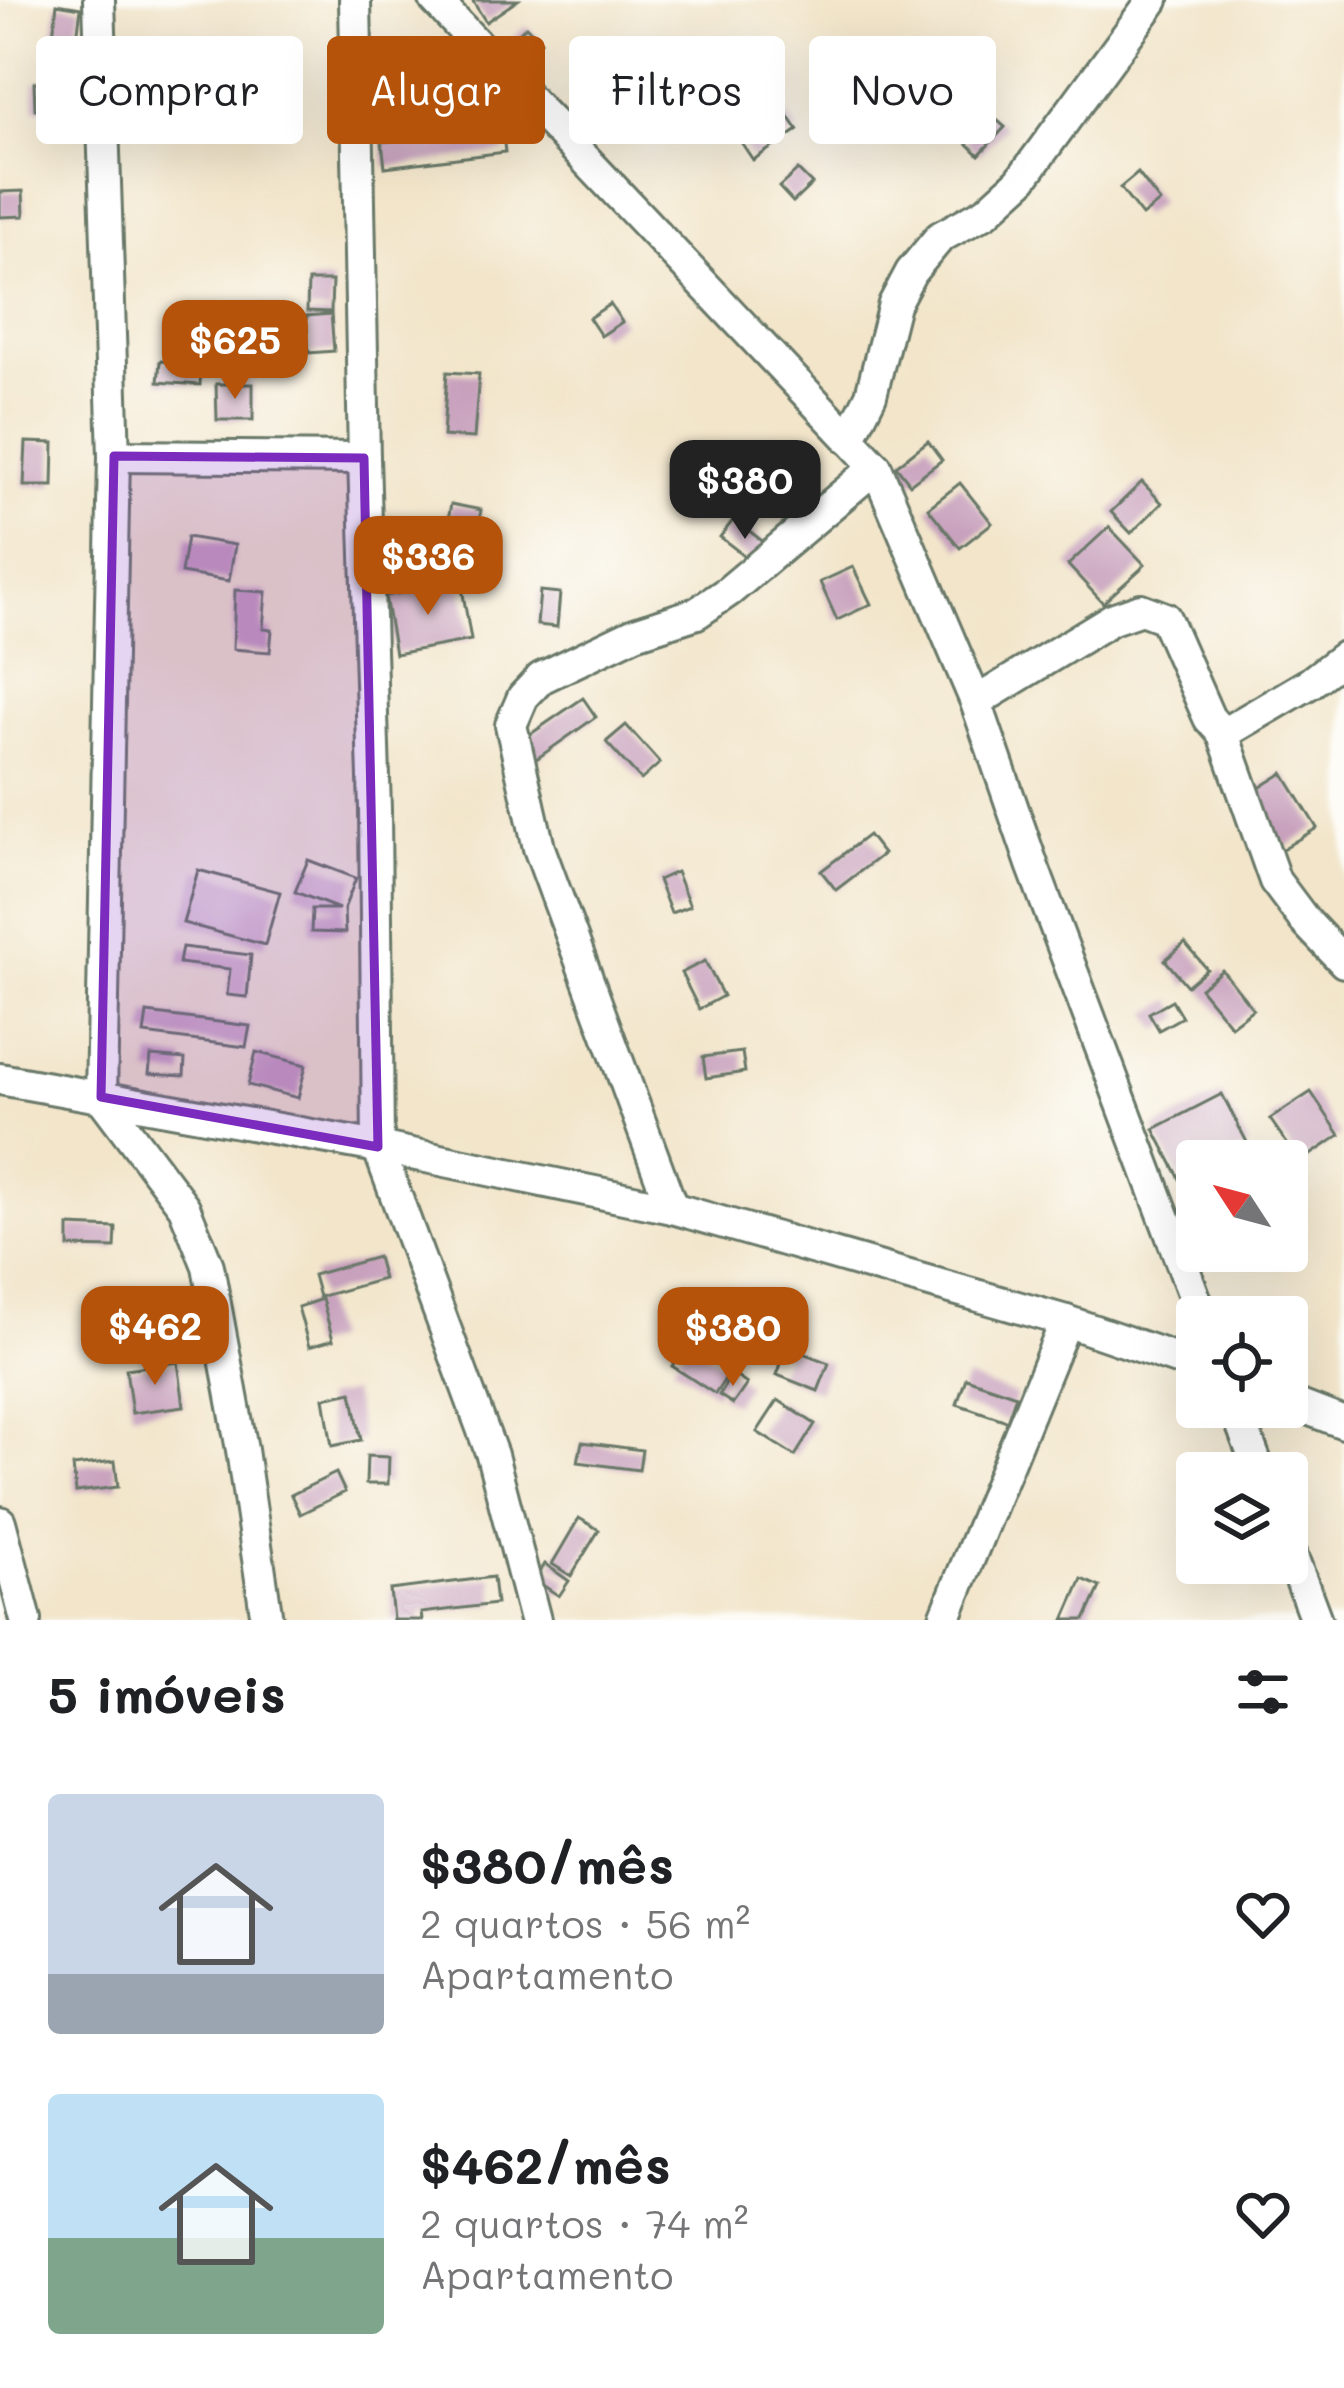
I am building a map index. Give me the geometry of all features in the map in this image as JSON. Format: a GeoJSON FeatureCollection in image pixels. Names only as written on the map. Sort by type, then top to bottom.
{"type":"FeatureCollection","features":[{"type":"Feature","properties":{"kind":"street"},"geometry":{"type":"LineString","coordinates":[[99,0],[114,456],[101,1097],[184,1208],[208,1266],[267,1620]]}},
{"type":"Feature","properties":{"kind":"street"},"geometry":{"type":"LineString","coordinates":[[355,0],[375,810],[378,1147],[492,1455],[535,1620]]}},
{"type":"Feature","properties":{"kind":"street"},"geometry":{"type":"LineString","coordinates":[[435,0],[876,467],[976,701],[1033,867],[1194,1296]]}},
{"type":"Feature","properties":{"kind":"street"},"geometry":{"type":"LineString","coordinates":[[849,439],[872,395],[894,304],[911,272],[940,237],[986,212],[1020,181],[1153,0]]}},
{"type":"Feature","properties":{"kind":"street"},"geometry":{"type":"LineString","coordinates":[[114,456],[364,458]]}},
{"type":"Feature","properties":{"kind":"street"},"geometry":{"type":"LineString","coordinates":[[672,1208],[539,848],[511,725],[523,697],[541,678],[635,634],[698,613],[876,467]]}},
{"type":"Feature","properties":{"kind":"street"},"geometry":{"type":"LineString","coordinates":[[976,701],[1112,619],[1142,609],[1165,618],[1209,718],[1223,734],[1275,881],[1344,962]]}},
{"type":"Feature","properties":{"kind":"street"},"geometry":{"type":"LineString","coordinates":[[1223,734],[1310,683],[1344,657]]}},
{"type":"Feature","properties":{"kind":"street"},"geometry":{"type":"LineString","coordinates":[[0,1079],[378,1147],[672,1208],[1066,1321],[1176,1359]]}},
{"type":"Feature","properties":{"kind":"street"},"geometry":{"type":"LineString","coordinates":[[944,1620],[1066,1321]]}},
{"type":"Feature","properties":{"kind":"street"},"geometry":{"type":"LineString","coordinates":[[1308,1409],[1344,1423]]}},
{"type":"Feature","properties":{"kind":"street"},"geometry":{"type":"LineString","coordinates":[[0,1522],[26,1620]]}},
{"type":"Feature","properties":{"kind":"street"},"geometry":{"type":"LineString","coordinates":[[1302,1584],[1316,1620]]}},
{"type":"Feature","properties":{"kind":"highlighted area"},"geometry":{"type":"Polygon","coordinates":[[[114,456],[364,458],[378,1147],[101,1097],[114,456]]]}},
{"type":"Feature","properties":{"kind":"building"},"geometry":{"type":"Polygon","coordinates":[[[472,0],[518,0],[486,22],[472,0]]]}},
{"type":"Feature","properties":{"kind":"building"},"geometry":{"type":"Polygon","coordinates":[[[57,4],[81,8],[77,36],[53,36],[57,4]]]}},
{"type":"Feature","properties":{"kind":"building"},"geometry":{"type":"Polygon","coordinates":[[[526,26],[536,36],[515,36],[526,26]]]}},
{"type":"Feature","properties":{"kind":"building"},"geometry":{"type":"Polygon","coordinates":[[[785,111],[798,130],[785,139],[785,111]]]}},
{"type":"Feature","properties":{"kind":"building"},"geometry":{"type":"Polygon","coordinates":[[[382,144],[504,144],[505,152],[385,167],[382,144]]]}},
{"type":"Feature","properties":{"kind":"building"},"geometry":{"type":"Polygon","coordinates":[[[742,144],[777,144],[753,160],[742,144]]]}},
{"type":"Feature","properties":{"kind":"building"},"geometry":{"type":"Polygon","coordinates":[[[968,144],[989,144],[979,155],[968,144]]]}},
{"type":"Feature","properties":{"kind":"building"},"geometry":{"type":"Polygon","coordinates":[[[798,170],[812,184],[793,202],[779,187],[798,170]]]}},
{"type":"Feature","properties":{"kind":"building"},"geometry":{"type":"Polygon","coordinates":[[[1138,173],[1160,202],[1142,216],[1120,188],[1138,173]]]}},
{"type":"Feature","properties":{"kind":"building"},"geometry":{"type":"Polygon","coordinates":[[[23,191],[24,216],[0,217],[0,192],[23,191]]]}},
{"type":"Feature","properties":{"kind":"building"},"geometry":{"type":"Polygon","coordinates":[[[308,281],[332,281],[331,312],[307,311],[308,281]]]}},
{"type":"Feature","properties":{"kind":"building"},"geometry":{"type":"Polygon","coordinates":[[[610,304],[622,322],[601,336],[589,318],[610,304]]]}},
{"type":"Feature","properties":{"kind":"building"},"geometry":{"type":"Polygon","coordinates":[[[219,311],[227,339],[201,345],[194,318],[219,311]]]}},
{"type":"Feature","properties":{"kind":"building"},"geometry":{"type":"Polygon","coordinates":[[[331,314],[334,351],[309,353],[306,316],[331,314]]]}},
{"type":"Feature","properties":{"kind":"building"},"geometry":{"type":"Polygon","coordinates":[[[160,361],[201,363],[200,385],[158,382],[160,361]]]}},
{"type":"Feature","properties":{"kind":"building"},"geometry":{"type":"Polygon","coordinates":[[[447,372],[479,374],[474,438],[443,436],[447,372]]]}},
{"type":"Feature","properties":{"kind":"building"},"geometry":{"type":"Polygon","coordinates":[[[216,384],[253,384],[253,420],[217,420],[216,384]]]}},
{"type":"Feature","properties":{"kind":"building"},"geometry":{"type":"Polygon","coordinates":[[[928,441],[942,460],[910,484],[896,466],[928,441]]]}},
{"type":"Feature","properties":{"kind":"building"},"geometry":{"type":"Polygon","coordinates":[[[26,442],[54,443],[53,486],[24,486],[26,442]]]}},
{"type":"Feature","properties":{"kind":"building"},"geometry":{"type":"Polygon","coordinates":[[[1142,482],[1162,503],[1131,533],[1111,512],[1142,482]]]}},
{"type":"Feature","properties":{"kind":"building"},"geometry":{"type":"Polygon","coordinates":[[[960,483],[992,523],[960,548],[928,508],[960,483]]]}},
{"type":"Feature","properties":{"kind":"building"},"geometry":{"type":"Polygon","coordinates":[[[451,504],[481,510],[475,540],[445,534],[451,504]]]}},
{"type":"Feature","properties":{"kind":"building"},"geometry":{"type":"Polygon","coordinates":[[[734,519],[770,547],[756,565],[720,537],[734,519]]]}},
{"type":"Feature","properties":{"kind":"building"},"geometry":{"type":"Polygon","coordinates":[[[1109,527],[1145,565],[1103,603],[1068,565],[1109,527]]]}},
{"type":"Feature","properties":{"kind":"building"},"geometry":{"type":"Polygon","coordinates":[[[187,537],[235,545],[229,581],[181,573],[187,537]]]}},
{"type":"Feature","properties":{"kind":"building"},"geometry":{"type":"Polygon","coordinates":[[[853,567],[871,604],[837,620],[820,582],[853,567]]]}},
{"type":"Feature","properties":{"kind":"building"},"geometry":{"type":"Polygon","coordinates":[[[461,582],[471,640],[395,654],[385,596],[461,582]]]}},
{"type":"Feature","properties":{"kind":"building"},"geometry":{"type":"Polygon","coordinates":[[[235,590],[266,592],[263,629],[272,630],[270,652],[233,649],[235,590]]]}},
{"type":"Feature","properties":{"kind":"building"},"geometry":{"type":"Polygon","coordinates":[[[540,591],[560,593],[557,627],[537,625],[540,591]]]}},
{"type":"Feature","properties":{"kind":"building"},"geometry":{"type":"Polygon","coordinates":[[[583,698],[596,717],[535,760],[522,740],[583,698]]]}},
{"type":"Feature","properties":{"kind":"building"},"geometry":{"type":"Polygon","coordinates":[[[626,725],[660,763],[641,780],[606,742],[626,725]]]}},
{"type":"Feature","properties":{"kind":"building"},"geometry":{"type":"Polygon","coordinates":[[[1283,773],[1317,828],[1279,851],[1245,797],[1283,773]]]}},
{"type":"Feature","properties":{"kind":"building"},"geometry":{"type":"Polygon","coordinates":[[[868,835],[883,854],[836,890],[821,871],[868,835]]]}},
{"type":"Feature","properties":{"kind":"building"},"geometry":{"type":"Polygon","coordinates":[[[308,860],[356,878],[344,909],[345,933],[311,932],[312,909],[339,909],[295,892],[308,860]]]}},
{"type":"Feature","properties":{"kind":"building"},"geometry":{"type":"Polygon","coordinates":[[[198,870],[280,892],[265,945],[183,923],[198,870]]]}},
{"type":"Feature","properties":{"kind":"building"},"geometry":{"type":"Polygon","coordinates":[[[676,872],[690,906],[671,913],[658,880],[676,872]]]}},
{"type":"Feature","properties":{"kind":"building"},"geometry":{"type":"Polygon","coordinates":[[[1185,943],[1207,969],[1187,986],[1165,960],[1185,943]]]}},
{"type":"Feature","properties":{"kind":"building"},"geometry":{"type":"Polygon","coordinates":[[[182,947],[251,955],[247,997],[227,995],[230,969],[179,963],[182,947]]]}},
{"type":"Feature","properties":{"kind":"building"},"geometry":{"type":"Polygon","coordinates":[[[705,961],[723,996],[699,1009],[681,973],[705,961]]]}},
{"type":"Feature","properties":{"kind":"building"},"geometry":{"type":"Polygon","coordinates":[[[1222,970],[1253,1009],[1231,1026],[1200,988],[1222,970]]]}},
{"type":"Feature","properties":{"kind":"building"},"geometry":{"type":"Polygon","coordinates":[[[1172,1000],[1182,1017],[1159,1030],[1149,1013],[1172,1000]]]}},
{"type":"Feature","properties":{"kind":"building"},"geometry":{"type":"Polygon","coordinates":[[[147,1013],[250,1026],[246,1047],[144,1034],[147,1013]]]}},
{"type":"Feature","properties":{"kind":"building"},"geometry":{"type":"Polygon","coordinates":[[[256,1052],[306,1065],[298,1098],[248,1085],[256,1052]]]}},
{"type":"Feature","properties":{"kind":"building"},"geometry":{"type":"Polygon","coordinates":[[[742,1052],[745,1072],[706,1078],[703,1057],[742,1052]]]}},
{"type":"Feature","properties":{"kind":"building"},"geometry":{"type":"Polygon","coordinates":[[[151,1056],[185,1059],[184,1076],[149,1074],[151,1056]]]}},
{"type":"Feature","properties":{"kind":"building"},"geometry":{"type":"Polygon","coordinates":[[[1311,1092],[1340,1135],[1308,1157],[1308,1140],[1285,1140],[1270,1119],[1311,1092]]]}},
{"type":"Feature","properties":{"kind":"building"},"geometry":{"type":"Polygon","coordinates":[[[1222,1094],[1246,1140],[1176,1140],[1176,1171],[1154,1129],[1222,1094]]]}},
{"type":"Feature","properties":{"kind":"building"},"geometry":{"type":"Polygon","coordinates":[[[69,1226],[116,1228],[115,1248],[69,1247],[69,1226]]]}},
{"type":"Feature","properties":{"kind":"building"},"geometry":{"type":"Polygon","coordinates":[[[377,1257],[383,1279],[319,1297],[313,1275],[377,1257]]]}},
{"type":"Feature","properties":{"kind":"building"},"geometry":{"type":"Polygon","coordinates":[[[322,1299],[333,1340],[309,1347],[298,1307],[322,1299]]]}},
{"type":"Feature","properties":{"kind":"building"},"geometry":{"type":"Polygon","coordinates":[[[688,1342],[731,1370],[715,1394],[672,1366],[688,1342]]]}},
{"type":"Feature","properties":{"kind":"building"},"geometry":{"type":"Polygon","coordinates":[[[787,1347],[829,1363],[818,1391],[777,1375],[787,1347]]]}},
{"type":"Feature","properties":{"kind":"building"},"geometry":{"type":"Polygon","coordinates":[[[178,1362],[184,1406],[132,1413],[126,1369],[178,1362]]]}},
{"type":"Feature","properties":{"kind":"building"},"geometry":{"type":"Polygon","coordinates":[[[732,1374],[747,1384],[733,1404],[719,1395],[732,1374]]]}},
{"type":"Feature","properties":{"kind":"building"},"geometry":{"type":"Polygon","coordinates":[[[966,1378],[1016,1395],[1007,1421],[957,1404],[966,1378]]]}},
{"type":"Feature","properties":{"kind":"building"},"geometry":{"type":"Polygon","coordinates":[[[352,1392],[361,1440],[332,1446],[324,1398],[352,1392]]]}},
{"type":"Feature","properties":{"kind":"building"},"geometry":{"type":"Polygon","coordinates":[[[778,1400],[815,1424],[795,1456],[757,1432],[778,1400]]]}},
{"type":"Feature","properties":{"kind":"building"},"geometry":{"type":"Polygon","coordinates":[[[582,1442],[642,1450],[639,1470],[578,1462],[582,1442]]]}},
{"type":"Feature","properties":{"kind":"building"},"geometry":{"type":"Polygon","coordinates":[[[367,1456],[389,1457],[388,1484],[366,1484],[367,1456]]]}},
{"type":"Feature","properties":{"kind":"building"},"geometry":{"type":"Polygon","coordinates":[[[115,1461],[118,1487],[76,1492],[73,1466],[115,1461]]]}},
{"type":"Feature","properties":{"kind":"building"},"geometry":{"type":"Polygon","coordinates":[[[336,1473],[345,1492],[300,1514],[291,1495],[336,1473]]]}},
{"type":"Feature","properties":{"kind":"building"},"geometry":{"type":"Polygon","coordinates":[[[579,1518],[599,1530],[571,1576],[552,1564],[579,1518]]]}},
{"type":"Feature","properties":{"kind":"building"},"geometry":{"type":"Polygon","coordinates":[[[545,1564],[569,1581],[559,1596],[535,1580],[545,1564]]]}},
{"type":"Feature","properties":{"kind":"building"},"geometry":{"type":"Polygon","coordinates":[[[493,1577],[496,1604],[421,1613],[422,1620],[393,1620],[390,1590],[493,1577]]]}},
{"type":"Feature","properties":{"kind":"building"},"geometry":{"type":"Polygon","coordinates":[[[1082,1579],[1100,1587],[1085,1620],[1064,1620],[1082,1579]]]}}]}
